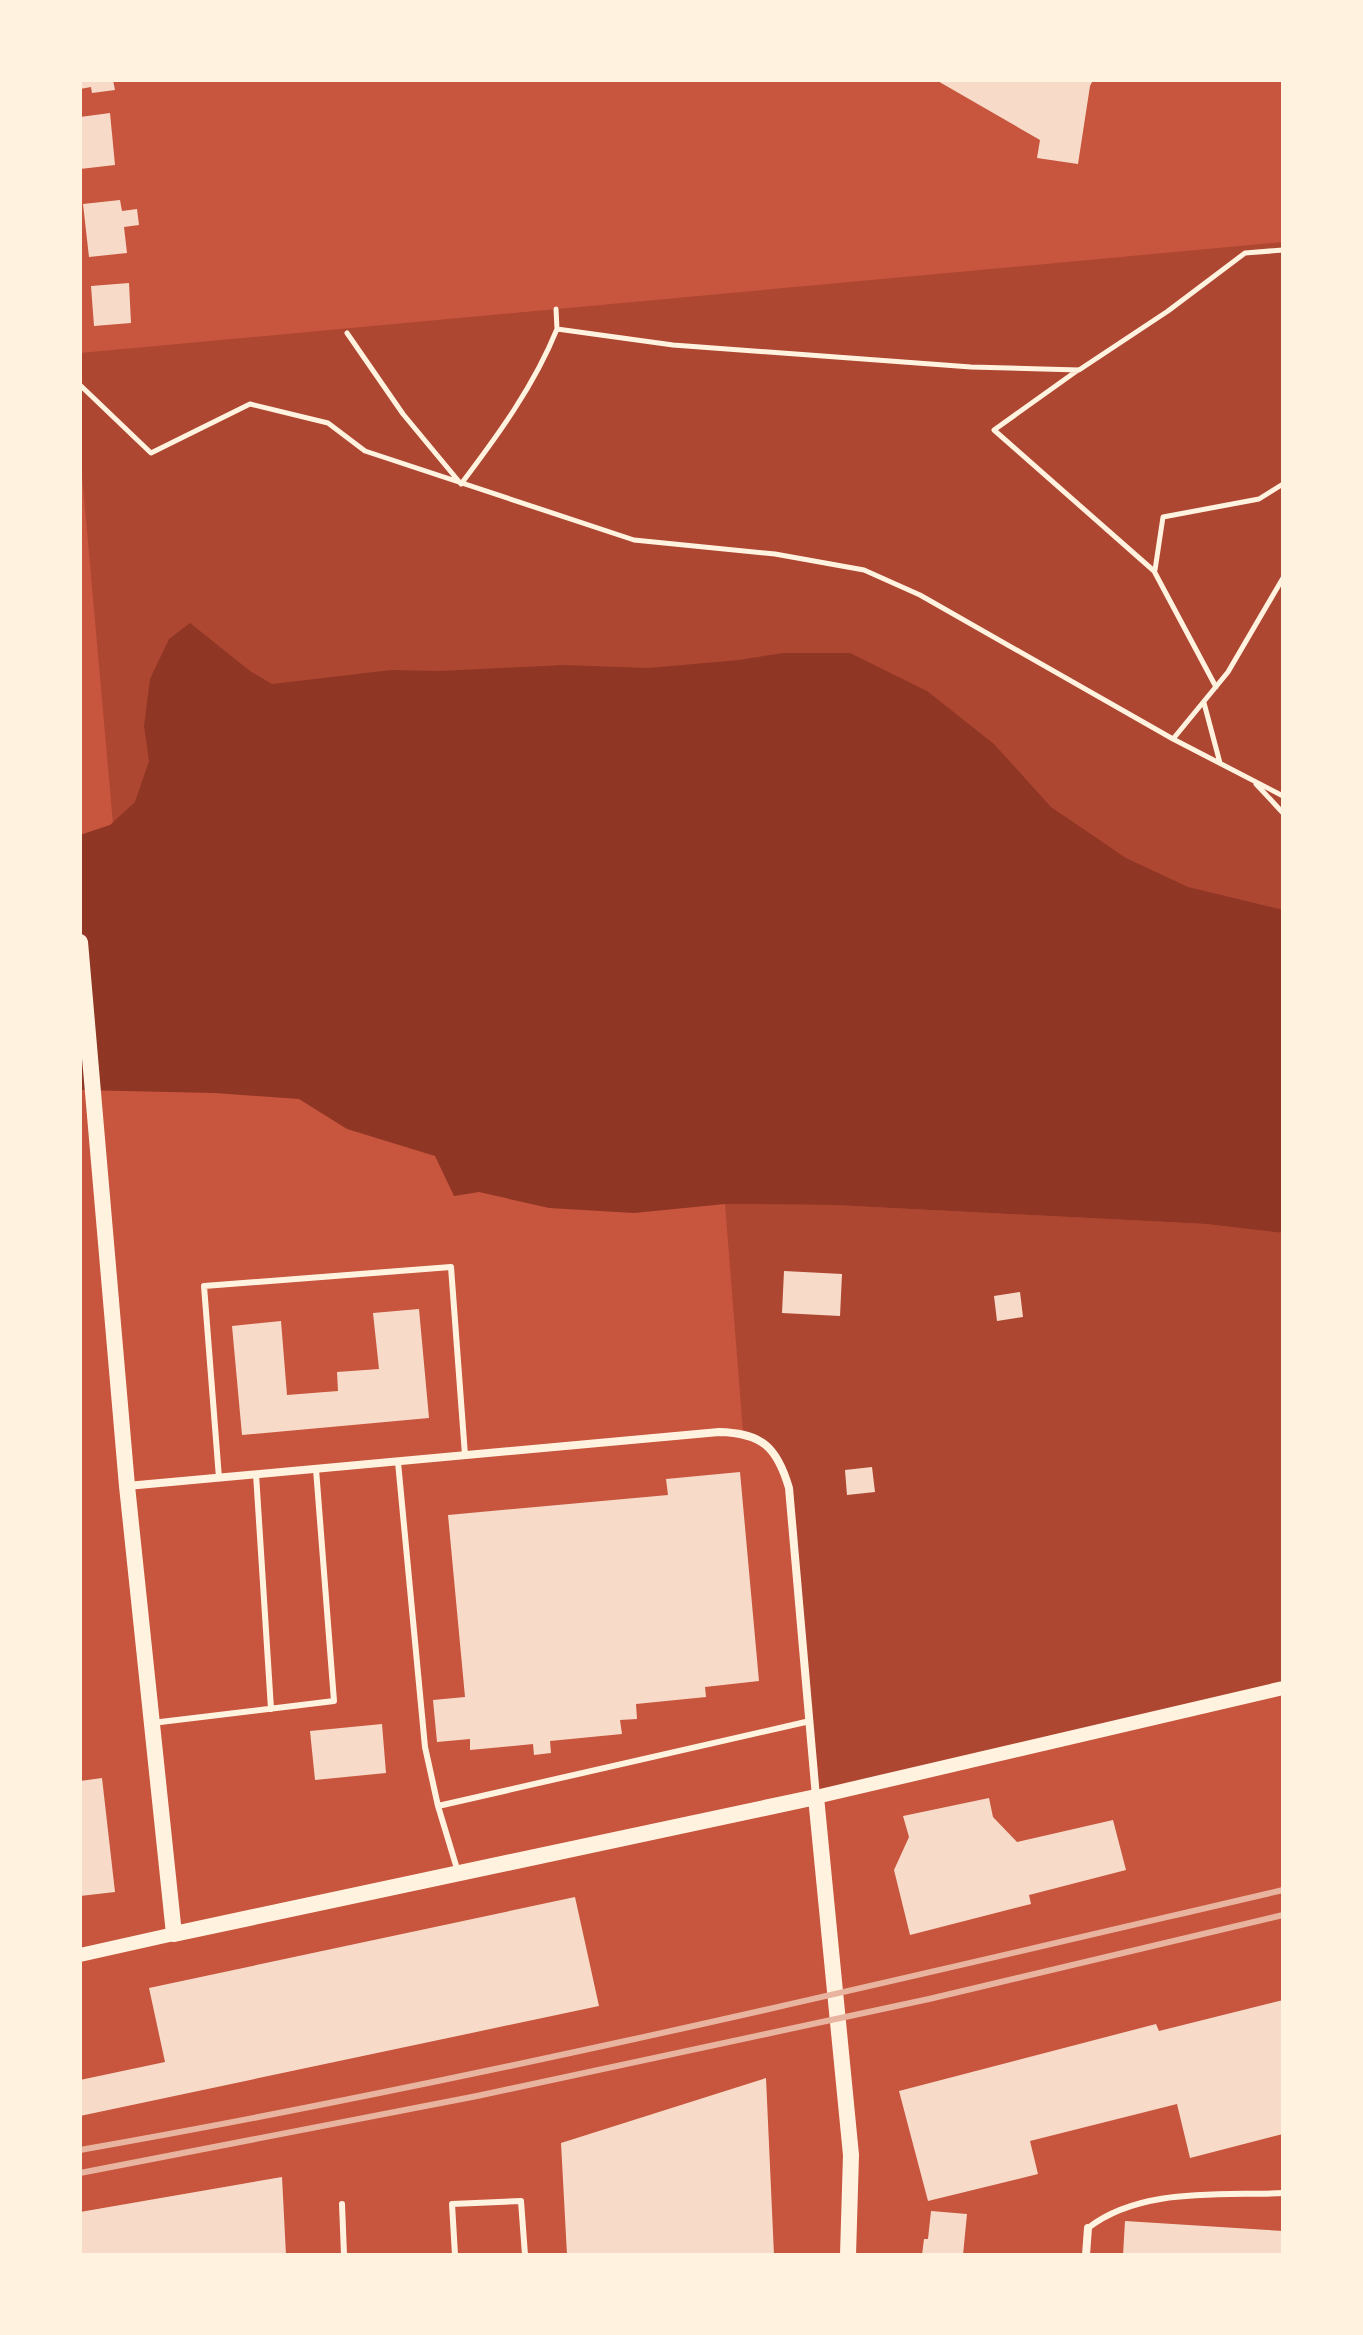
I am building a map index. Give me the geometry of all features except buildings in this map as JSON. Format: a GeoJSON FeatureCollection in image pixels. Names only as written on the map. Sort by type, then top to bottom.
{"type":"FeatureCollection","features":[{"type":"Feature","properties":{"kind":"main road"},"geometry":{"type":"LineString","coordinates":[[80,942],[127,1486],[174,1934],[816,1797],[851,2155],[848,2255]]}},
{"type":"Feature","properties":{"kind":"street"},"geometry":{"type":"LineString","coordinates":[[127,1486],[743,1432],[766,1443],[782,1464],[789,1488],[816,1797],[1283,1688]]}},
{"type":"Feature","properties":{"kind":"street"},"geometry":{"type":"LineString","coordinates":[[80,1955],[174,1934]]}},
{"type":"Feature","properties":{"kind":"street"},"geometry":{"type":"LineString","coordinates":[[1086,2255],[1088,2228]]}},
{"type":"Feature","properties":{"kind":"lane"},"geometry":{"type":"LineString","coordinates":[[219,1478],[204,1286],[451,1267],[465,1455]]}},
{"type":"Feature","properties":{"kind":"lane"},"geometry":{"type":"LineString","coordinates":[[398,1462],[425,1747],[458,1873]]}},
{"type":"Feature","properties":{"kind":"lane"},"geometry":{"type":"LineString","coordinates":[[151,1723],[334,1701],[316,1469]]}},
{"type":"Feature","properties":{"kind":"lane"},"geometry":{"type":"LineString","coordinates":[[256,1474],[271,1709]]}},
{"type":"Feature","properties":{"kind":"lane"},"geometry":{"type":"LineString","coordinates":[[438,1806],[810,1721]]}},
{"type":"Feature","properties":{"kind":"lane"},"geometry":{"type":"LineString","coordinates":[[1088,2228],[1106,2214],[1140,2203],[1174,2198],[1283,2193]]}},
{"type":"Feature","properties":{"kind":"lane"},"geometry":{"type":"LineString","coordinates":[[455,2255],[452,2204],[521,2201],[525,2255]]}},
{"type":"Feature","properties":{"kind":"lane"},"geometry":{"type":"LineString","coordinates":[[342,2204],[344,2255]]}},
{"type":"Feature","properties":{"kind":"path"},"geometry":{"type":"LineString","coordinates":[[1216,687],[1154,571],[994,430],[1168,311],[1245,253],[1283,250]]}},
{"type":"Feature","properties":{"kind":"path"},"geometry":{"type":"LineString","coordinates":[[461,484],[509,421],[546,357],[557,329],[556,309]]}},
{"type":"Feature","properties":{"kind":"path"},"geometry":{"type":"LineString","coordinates":[[557,329],[673,345],[971,367],[1079,370]]}},
{"type":"Feature","properties":{"kind":"path"},"geometry":{"type":"LineString","coordinates":[[347,333],[403,414],[461,484]]}},
{"type":"Feature","properties":{"kind":"path"},"geometry":{"type":"LineString","coordinates":[[80,385],[151,453],[250,404],[328,423],[365,451],[634,540],[775,554],[864,570],[920,595],[1173,739],[1283,796]]}},
{"type":"Feature","properties":{"kind":"path"},"geometry":{"type":"LineString","coordinates":[[1154,571],[1163,517],[1259,499],[1283,484]]}},
{"type":"Feature","properties":{"kind":"path"},"geometry":{"type":"LineString","coordinates":[[1173,739],[1228,672],[1283,578]]}},
{"type":"Feature","properties":{"kind":"path"},"geometry":{"type":"LineString","coordinates":[[1204,702],[1220,763]]}},
{"type":"Feature","properties":{"kind":"path"},"geometry":{"type":"LineString","coordinates":[[1252,780],[1283,813]]}},
{"type":"Feature","properties":{"kind":"shaded area"},"geometry":{"type":"Polygon","coordinates":[[[1283,242],[1283,940],[115,846],[80,452],[80,353],[1283,242]]]}},
{"type":"Feature","properties":{"kind":"shaded area"},"geometry":{"type":"Polygon","coordinates":[[[190,623],[250,671],[272,684],[391,670],[440,671],[564,665],[648,668],[783,653],[850,653],[927,691],[994,744],[1051,807],[1126,858],[1188,887],[1283,910],[1283,1233],[1206,1224],[834,1205],[725,1204],[634,1213],[549,1208],[479,1192],[454,1196],[435,1156],[347,1129],[299,1099],[215,1093],[80,1090],[80,835],[110,825],[135,802],[149,761],[144,726],[150,679],[169,639],[190,623]]]}},
{"type":"Feature","properties":{"kind":"shaded area"},"geometry":{"type":"Polygon","coordinates":[[[725,1204],[834,1205],[1206,1224],[1283,1233],[1283,1688],[816,1797],[789,1488],[766,1443],[743,1432],[725,1204]]]}},
{"type":"Feature","properties":{"kind":"railway"},"geometry":{"type":"LineString","coordinates":[[80,2150],[533,2061],[1283,1890]]}},
{"type":"Feature","properties":{"kind":"railway"},"geometry":{"type":"LineString","coordinates":[[80,2173],[477,2096],[929,1999],[1283,1915]]}}]}
